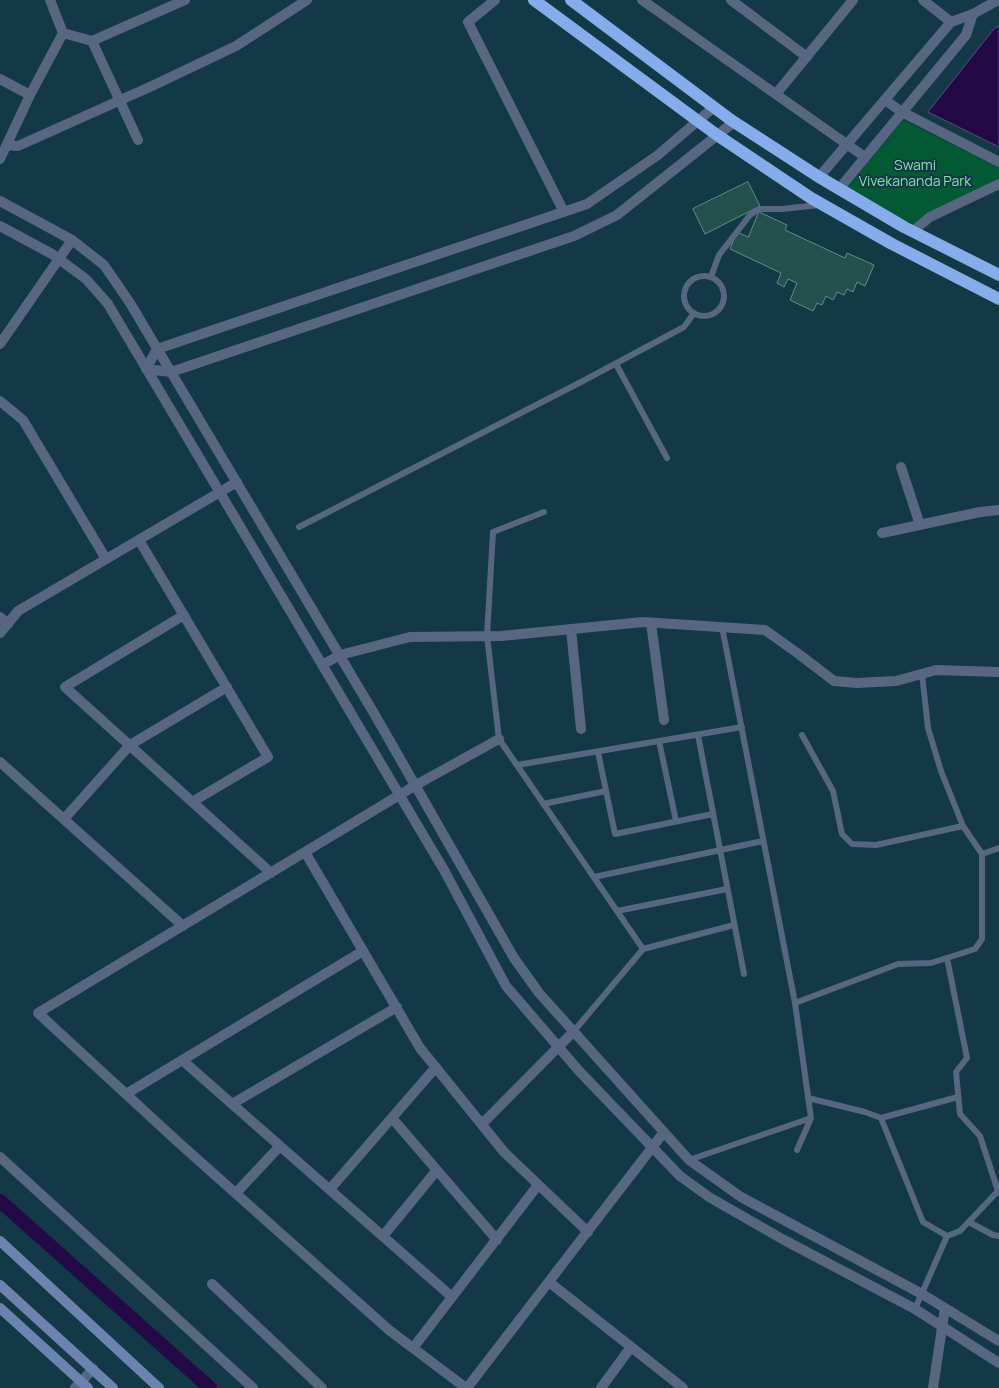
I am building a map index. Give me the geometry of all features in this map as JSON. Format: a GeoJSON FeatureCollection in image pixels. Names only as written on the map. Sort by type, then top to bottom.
{"type":"FeatureCollection","features":[{"type":"Feature","properties":{"kind":"highway"},"geometry":{"type":"LineString","coordinates":[[534,0],[717,134],[823,204],[892,244],[999,299]]}},
{"type":"Feature","properties":{"kind":"highway"},"geometry":{"type":"LineString","coordinates":[[571,0],[734,122],[819,177],[913,231],[999,275]]}},
{"type":"Feature","properties":{"kind":"street"},"geometry":{"type":"LineString","coordinates":[[0,159],[30,95],[63,33],[50,0]]}},
{"type":"Feature","properties":{"kind":"street"},"geometry":{"type":"LineString","coordinates":[[63,33],[92,41],[185,0]]}},
{"type":"Feature","properties":{"kind":"street"},"geometry":{"type":"LineString","coordinates":[[7,144],[18,146],[120,101],[236,46],[307,0]]}},
{"type":"Feature","properties":{"kind":"street"},"geometry":{"type":"LineString","coordinates":[[495,0],[468,22],[564,212]]}},
{"type":"Feature","properties":{"kind":"street"},"geometry":{"type":"LineString","coordinates":[[642,0],[865,157]]}},
{"type":"Feature","properties":{"kind":"street"},"geometry":{"type":"LineString","coordinates":[[731,0],[807,57]]}},
{"type":"Feature","properties":{"kind":"street"},"geometry":{"type":"LineString","coordinates":[[776,94],[853,0]]}},
{"type":"Feature","properties":{"kind":"street"},"geometry":{"type":"LineString","coordinates":[[923,0],[951,22]]}},
{"type":"Feature","properties":{"kind":"street"},"geometry":{"type":"LineString","coordinates":[[819,177],[951,22],[973,14],[998,0]]}},
{"type":"Feature","properties":{"kind":"street"},"geometry":{"type":"LineString","coordinates":[[839,189],[966,35],[973,14]]}},
{"type":"Feature","properties":{"kind":"street"},"geometry":{"type":"LineString","coordinates":[[92,41],[138,140]]}},
{"type":"Feature","properties":{"kind":"street"},"geometry":{"type":"LineString","coordinates":[[0,79],[30,95]]}},
{"type":"Feature","properties":{"kind":"street"},"geometry":{"type":"LineString","coordinates":[[885,100],[902,112],[999,162]]}},
{"type":"Feature","properties":{"kind":"street"},"geometry":{"type":"LineString","coordinates":[[146,369],[157,349],[587,204],[658,155],[714,107]]}},
{"type":"Feature","properties":{"kind":"street"},"geometry":{"type":"LineString","coordinates":[[146,369],[171,372],[574,236],[617,215],[734,122]]}},
{"type":"Feature","properties":{"kind":"street"},"geometry":{"type":"LineString","coordinates":[[913,231],[930,218],[999,184]]}},
{"type":"Feature","properties":{"kind":"street"},"geometry":{"type":"LineString","coordinates":[[0,201],[72,240],[104,265],[130,303],[340,655],[514,958],[539,993],[689,1160],[741,1197],[922,1294],[999,1341]]}},
{"type":"Feature","properties":{"kind":"street"},"geometry":{"type":"LineString","coordinates":[[0,226],[59,259],[86,279],[108,304],[444,870],[506,986],[558,1046],[652,1148],[680,1176],[709,1197],[784,1240],[915,1309],[999,1363]]}},
{"type":"Feature","properties":{"kind":"street"},"geometry":{"type":"LineString","coordinates":[[0,343],[72,240]]}},
{"type":"Feature","properties":{"kind":"street"},"geometry":{"type":"LineString","coordinates":[[0,401],[23,420],[106,559]]}},
{"type":"Feature","properties":{"kind":"street"},"geometry":{"type":"LineString","coordinates":[[901,467],[920,525]]}},
{"type":"Feature","properties":{"kind":"street"},"geometry":{"type":"LineString","coordinates":[[0,633],[4,620],[18,611],[237,482]]}},
{"type":"Feature","properties":{"kind":"street"},"geometry":{"type":"LineString","coordinates":[[882,533],[980,512],[999,510]]}},
{"type":"Feature","properties":{"kind":"street"},"geometry":{"type":"LineString","coordinates":[[139,540],[268,757],[192,802]]}},
{"type":"Feature","properties":{"kind":"street"},"geometry":{"type":"LineString","coordinates":[[184,615],[65,687],[271,873]]}},
{"type":"Feature","properties":{"kind":"street"},"geometry":{"type":"LineString","coordinates":[[322,665],[340,655],[410,637],[501,636],[643,622],[765,630],[800,654],[834,681],[857,683],[896,681],[936,670],[999,672]]}},
{"type":"Feature","properties":{"kind":"street"},"geometry":{"type":"LineString","coordinates":[[651,623],[664,720]]}},
{"type":"Feature","properties":{"kind":"street"},"geometry":{"type":"LineString","coordinates":[[571,629],[581,729]]}},
{"type":"Feature","properties":{"kind":"street"},"geometry":{"type":"LineString","coordinates":[[64,819],[130,745],[226,687]]}},
{"type":"Feature","properties":{"kind":"street"},"geometry":{"type":"LineString","coordinates":[[499,739],[399,795],[38,1013],[389,1330],[467,1388],[664,1132]]}},
{"type":"Feature","properties":{"kind":"street"},"geometry":{"type":"LineString","coordinates":[[0,762],[183,926]]}},
{"type":"Feature","properties":{"kind":"street"},"geometry":{"type":"LineString","coordinates":[[304,852],[420,1048],[504,1152],[588,1232]]}},
{"type":"Feature","properties":{"kind":"street"},"geometry":{"type":"LineString","coordinates":[[126,1094],[363,952]]}},
{"type":"Feature","properties":{"kind":"street"},"geometry":{"type":"LineString","coordinates":[[232,1104],[397,1007]]}},
{"type":"Feature","properties":{"kind":"street"},"geometry":{"type":"LineString","coordinates":[[482,1124],[574,1031]]}},
{"type":"Feature","properties":{"kind":"street"},"geometry":{"type":"LineString","coordinates":[[182,1060],[452,1297]]}},
{"type":"Feature","properties":{"kind":"street"},"geometry":{"type":"LineString","coordinates":[[330,1189],[436,1067]]}},
{"type":"Feature","properties":{"kind":"street"},"geometry":{"type":"LineString","coordinates":[[392,1118],[496,1240]]}},
{"type":"Feature","properties":{"kind":"street"},"geometry":{"type":"LineString","coordinates":[[236,1193],[280,1146]]}},
{"type":"Feature","properties":{"kind":"street"},"geometry":{"type":"LineString","coordinates":[[0,1157],[253,1388]]}},
{"type":"Feature","properties":{"kind":"street"},"geometry":{"type":"LineString","coordinates":[[383,1236],[437,1170]]}},
{"type":"Feature","properties":{"kind":"street"},"geometry":{"type":"LineString","coordinates":[[413,1348],[538,1185]]}},
{"type":"Feature","properties":{"kind":"street"},"geometry":{"type":"LineString","coordinates":[[0,1241],[159,1388]]}},
{"type":"Feature","properties":{"kind":"street"},"geometry":{"type":"LineString","coordinates":[[549,1282],[683,1388]]}},
{"type":"Feature","properties":{"kind":"street"},"geometry":{"type":"LineString","coordinates":[[212,1284],[322,1388]]}},
{"type":"Feature","properties":{"kind":"street"},"geometry":{"type":"LineString","coordinates":[[0,1285],[113,1388]]}},
{"type":"Feature","properties":{"kind":"street"},"geometry":{"type":"LineString","coordinates":[[0,1308],[81,1386],[93,1370]]}},
{"type":"Feature","properties":{"kind":"street"},"geometry":{"type":"LineString","coordinates":[[933,1388],[945,1308]]}},
{"type":"Feature","properties":{"kind":"street"},"geometry":{"type":"LineString","coordinates":[[601,1388],[632,1347]]}},
{"type":"Feature","properties":{"kind":"lane"},"geometry":{"type":"LineString","coordinates":[[711,277],[719,255],[750,215],[759,209],[782,209],[823,204]]}},
{"type":"Feature","properties":{"kind":"lane"},"geometry":{"type":"LineString","coordinates":[[702,276],[711,277],[718,281],[723,288],[723,304],[718,311],[710,315],[702,316],[694,313],[688,308],[685,300],[685,292],[688,284],[694,279],[702,276]]}},
{"type":"Feature","properties":{"kind":"lane"},"geometry":{"type":"LineString","coordinates":[[299,527],[616,364],[684,327],[694,313]]}},
{"type":"Feature","properties":{"kind":"lane"},"geometry":{"type":"LineString","coordinates":[[616,364],[667,458]]}},
{"type":"Feature","properties":{"kind":"lane"},"geometry":{"type":"LineString","coordinates":[[544,512],[493,532],[486,636],[499,739],[643,949]]}},
{"type":"Feature","properties":{"kind":"lane"},"geometry":{"type":"LineString","coordinates":[[722,627],[794,1003],[808,1098],[810,1118],[797,1150]]}},
{"type":"Feature","properties":{"kind":"lane"},"geometry":{"type":"LineString","coordinates":[[794,1003],[898,964],[931,963],[975,949],[982,939],[982,854],[963,826],[940,771],[928,728],[922,674]]}},
{"type":"Feature","properties":{"kind":"lane"},"geometry":{"type":"LineString","coordinates":[[517,765],[742,727]]}},
{"type":"Feature","properties":{"kind":"lane"},"geometry":{"type":"LineString","coordinates":[[698,734],[744,974]]}},
{"type":"Feature","properties":{"kind":"lane"},"geometry":{"type":"LineString","coordinates":[[802,735],[833,791],[842,834],[852,844],[876,845],[963,826]]}},
{"type":"Feature","properties":{"kind":"lane"},"geometry":{"type":"LineString","coordinates":[[659,741],[676,821]]}},
{"type":"Feature","properties":{"kind":"lane"},"geometry":{"type":"LineString","coordinates":[[598,752],[615,834],[713,814]]}},
{"type":"Feature","properties":{"kind":"lane"},"geometry":{"type":"LineString","coordinates":[[544,804],[606,792]]}},
{"type":"Feature","properties":{"kind":"lane"},"geometry":{"type":"LineString","coordinates":[[594,877],[763,841]]}},
{"type":"Feature","properties":{"kind":"lane"},"geometry":{"type":"LineString","coordinates":[[982,854],[999,848]]}},
{"type":"Feature","properties":{"kind":"lane"},"geometry":{"type":"LineString","coordinates":[[617,911],[728,889]]}},
{"type":"Feature","properties":{"kind":"lane"},"geometry":{"type":"LineString","coordinates":[[574,1031],[643,949],[734,925]]}},
{"type":"Feature","properties":{"kind":"lane"},"geometry":{"type":"LineString","coordinates":[[915,1309],[946,1236],[960,1231],[998,1191],[980,1136],[960,1114],[956,1072],[967,1058],[947,958]]}},
{"type":"Feature","properties":{"kind":"lane"},"geometry":{"type":"LineString","coordinates":[[808,1098],[865,1112],[881,1118],[958,1097]]}},
{"type":"Feature","properties":{"kind":"lane"},"geometry":{"type":"LineString","coordinates":[[689,1160],[810,1118]]}},
{"type":"Feature","properties":{"kind":"lane"},"geometry":{"type":"LineString","coordinates":[[881,1118],[923,1222],[946,1236]]}},
{"type":"Feature","properties":{"kind":"lane"},"geometry":{"type":"LineString","coordinates":[[969,1222],[993,1235],[999,1236]]}},
{"type":"Feature","properties":{"kind":"green space","name":"Swami Vivekananda Park"},"geometry":{"type":"Polygon","coordinates":[[[903,120],[999,168],[999,178],[912,224],[847,188],[903,120]]]}},
{"type":"Feature","properties":{"kind":"shaded area"},"geometry":{"type":"Polygon","coordinates":[[[999,26],[999,147],[928,112],[993,30],[999,26]]]}},
{"type":"Feature","properties":{"kind":"building"},"geometry":{"type":"Polygon","coordinates":[[[748,182],[760,206],[705,234],[693,209],[748,182]]]}},
{"type":"Feature","properties":{"kind":"building"},"geometry":{"type":"Polygon","coordinates":[[[759,212],[787,225],[785,230],[845,258],[847,253],[874,265],[865,286],[857,282],[853,292],[847,289],[844,295],[837,292],[833,300],[826,296],[822,305],[817,303],[813,311],[790,300],[797,283],[788,279],[784,287],[777,283],[781,273],[730,249],[737,232],[748,237],[759,212]]]}},
{"type":"Feature","properties":{"kind":"waterway"},"geometry":{"type":"LineString","coordinates":[[0,1201],[210,1388]]}}]}
